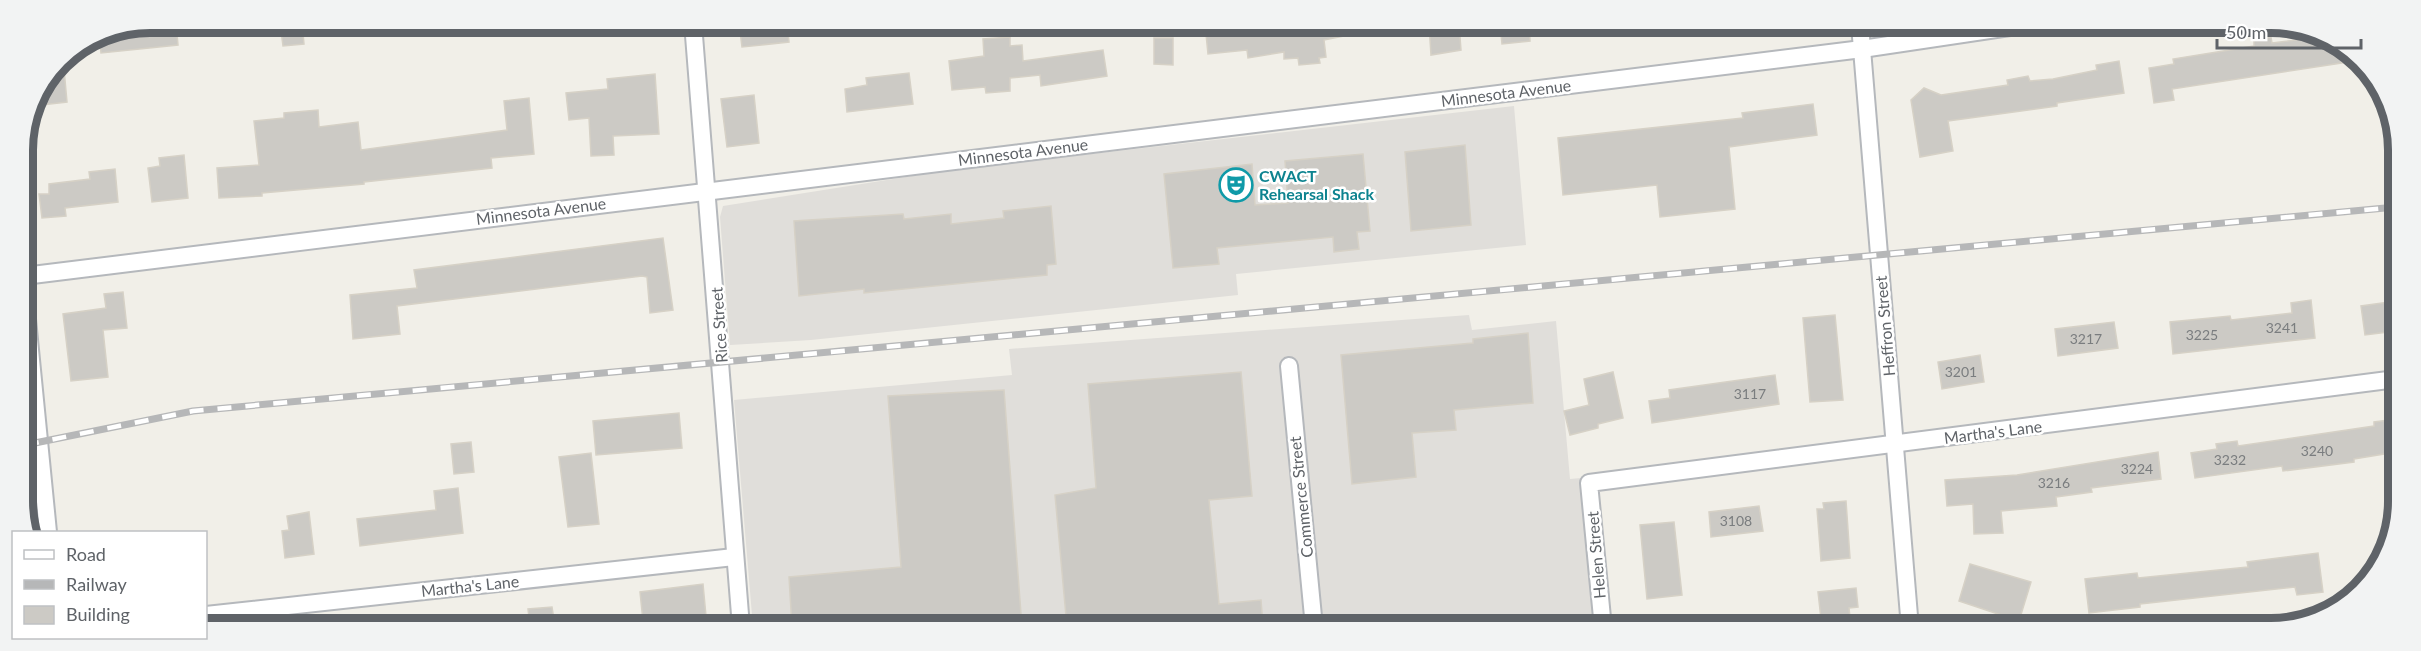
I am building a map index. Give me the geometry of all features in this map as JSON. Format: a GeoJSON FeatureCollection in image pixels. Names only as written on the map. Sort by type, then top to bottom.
{"type":"FeatureCollection","features":[{"type":"Feature","properties":{"kind":"street","name":"Rice Street"},"geometry":{"type":"LineString","coordinates":[[694,33],[740,618]]}},
{"type":"Feature","properties":{"kind":"street","name":"Heffron Street"},"geometry":{"type":"LineString","coordinates":[[1861,33],[1909,618]]}},
{"type":"Feature","properties":{"kind":"street","name":"Minnesota Avenue"},"geometry":{"type":"LineString","coordinates":[[33,275],[1862,49],[1969,33]]}},
{"type":"Feature","properties":{"kind":"street","name":"Commerce Street"},"geometry":{"type":"LineString","coordinates":[[1289,366],[1313,618]]}},
{"type":"Feature","properties":{"kind":"street"},"geometry":{"type":"LineString","coordinates":[[33,380],[48,531]]}},
{"type":"Feature","properties":{"kind":"street","name":"Martha's Lane"},"geometry":{"type":"LineString","coordinates":[[1589,483],[2388,380]]}},
{"type":"Feature","properties":{"kind":"street","name":"Helen Street"},"geometry":{"type":"LineString","coordinates":[[1589,483],[1602,618]]}},
{"type":"Feature","properties":{"kind":"street","name":"Martha's Lane"},"geometry":{"type":"LineString","coordinates":[[207,615],[735,557]]}},
{"type":"Feature","properties":{"kind":"shaded area"},"geometry":{"type":"Polygon","coordinates":[[[1514,106],[1526,245],[1236,274],[1238,295],[811,340],[730,345],[720,217],[723,206],[950,170],[1514,106]]]}},
{"type":"Feature","properties":{"kind":"shaded area"},"geometry":{"type":"Polygon","coordinates":[[[1469,315],[1472,330],[1556,321],[1570,479],[1581,478],[1593,618],[752,618],[734,400],[1012,375],[1009,349],[1469,315]]]}},
{"type":"Feature","properties":{"kind":"building"},"geometry":{"type":"Polygon","coordinates":[[[177,33],[178,45],[101,53],[100,44],[127,35],[177,33]]]}},
{"type":"Feature","properties":{"kind":"building"},"geometry":{"type":"Polygon","coordinates":[[[281,33],[303,33],[304,44],[283,46],[281,33]]]}},
{"type":"Feature","properties":{"kind":"building"},"geometry":{"type":"Polygon","coordinates":[[[740,33],[788,33],[789,42],[742,47],[740,33]]]}},
{"type":"Feature","properties":{"kind":"building"},"geometry":{"type":"Polygon","coordinates":[[[1206,33],[1359,33],[1324,40],[1326,57],[1319,58],[1320,63],[1299,65],[1298,58],[1284,59],[1284,52],[1248,58],[1247,50],[1208,54],[1206,33]]]}},
{"type":"Feature","properties":{"kind":"building"},"geometry":{"type":"Polygon","coordinates":[[[1430,33],[1460,33],[1461,50],[1431,55],[1430,33]]]}},
{"type":"Feature","properties":{"kind":"building"},"geometry":{"type":"Polygon","coordinates":[[[1501,33],[1530,33],[1530,41],[1502,44],[1501,33]]]}},
{"type":"Feature","properties":{"kind":"building"},"geometry":{"type":"Polygon","coordinates":[[[1010,37],[1010,46],[1022,45],[1023,61],[1103,50],[1107,76],[1041,86],[1040,75],[1010,78],[1010,91],[986,93],[985,87],[952,90],[949,61],[984,56],[983,39],[1010,37]]]}},
{"type":"Feature","properties":{"kind":"building"},"geometry":{"type":"Polygon","coordinates":[[[2271,37],[2272,43],[2307,38],[2330,49],[2348,62],[2172,89],[2174,100],[2154,103],[2149,68],[2174,64],[2173,59],[2254,46],[2254,39],[2271,37]]]}},
{"type":"Feature","properties":{"kind":"building"},"geometry":{"type":"Polygon","coordinates":[[[1154,38],[1173,38],[1173,65],[1154,64],[1154,38]]]}},
{"type":"Feature","properties":{"kind":"building"},"geometry":{"type":"Polygon","coordinates":[[[2119,61],[2124,93],[2057,103],[2057,106],[1948,121],[1953,151],[1920,157],[1911,100],[1924,88],[1941,95],[2008,85],[2007,80],[2028,76],[2030,81],[2053,79],[2097,70],[2096,65],[2119,61]]]}},
{"type":"Feature","properties":{"kind":"building"},"geometry":{"type":"Polygon","coordinates":[[[64,71],[67,102],[42,105],[64,71]]]}},
{"type":"Feature","properties":{"kind":"building"},"geometry":{"type":"Polygon","coordinates":[[[909,73],[913,104],[847,112],[845,89],[867,85],[866,78],[909,73]]]}},
{"type":"Feature","properties":{"kind":"building"},"geometry":{"type":"Polygon","coordinates":[[[655,74],[659,134],[613,136],[614,155],[591,156],[589,118],[569,120],[566,93],[608,89],[607,79],[655,74]]]}},
{"type":"Feature","properties":{"kind":"building"},"geometry":{"type":"Polygon","coordinates":[[[754,95],[759,143],[727,147],[721,99],[754,95]]]}},
{"type":"Feature","properties":{"kind":"building"},"geometry":{"type":"Polygon","coordinates":[[[529,98],[534,154],[491,158],[492,168],[364,182],[364,184],[262,193],[262,196],[219,198],[217,168],[259,165],[254,121],[284,118],[284,113],[318,110],[319,127],[358,122],[361,150],[507,130],[504,101],[529,98]]]}},
{"type":"Feature","properties":{"kind":"building"},"geometry":{"type":"Polygon","coordinates":[[[1813,104],[1817,135],[1729,147],[1735,209],[1660,217],[1657,185],[1563,195],[1558,138],[1743,118],[1742,113],[1813,104]]]}},
{"type":"Feature","properties":{"kind":"building"},"geometry":{"type":"Polygon","coordinates":[[[1465,145],[1471,225],[1411,231],[1405,152],[1465,145]]]}},
{"type":"Feature","properties":{"kind":"building"},"geometry":{"type":"Polygon","coordinates":[[[1363,154],[1370,231],[1357,232],[1359,249],[1334,252],[1333,237],[1217,248],[1219,264],[1173,268],[1164,174],[1252,164],[1255,205],[1288,203],[1285,161],[1363,154]]]}},
{"type":"Feature","properties":{"kind":"building"},"geometry":{"type":"Polygon","coordinates":[[[184,155],[188,198],[152,202],[148,168],[160,166],[159,158],[184,155]]]}},
{"type":"Feature","properties":{"kind":"building"},"geometry":{"type":"Polygon","coordinates":[[[115,169],[118,202],[65,208],[66,216],[42,218],[39,194],[49,194],[49,184],[90,179],[89,172],[115,169]]]}},
{"type":"Feature","properties":{"kind":"building"},"geometry":{"type":"Polygon","coordinates":[[[1051,206],[1056,264],[1047,265],[1047,275],[864,293],[864,289],[799,296],[794,221],[903,214],[904,219],[951,214],[951,224],[1004,218],[1003,211],[1051,206]]]}},
{"type":"Feature","properties":{"kind":"building"},"geometry":{"type":"Polygon","coordinates":[[[663,238],[673,310],[650,313],[647,277],[642,276],[397,306],[400,334],[353,339],[350,295],[417,288],[414,270],[663,238]]]}},
{"type":"Feature","properties":{"kind":"building"},"geometry":{"type":"Polygon","coordinates":[[[123,292],[127,328],[103,330],[108,377],[71,381],[63,314],[106,308],[104,294],[123,292]]]}},
{"type":"Feature","properties":{"kind":"building"},"geometry":{"type":"Polygon","coordinates":[[[2311,300],[2315,338],[2173,354],[2170,322],[2230,316],[2231,320],[2292,313],[2291,303],[2311,300]]]}},
{"type":"Feature","properties":{"kind":"building"},"geometry":{"type":"Polygon","coordinates":[[[2388,302],[2388,332],[2365,335],[2361,306],[2388,302]]]}},
{"type":"Feature","properties":{"kind":"building"},"geometry":{"type":"Polygon","coordinates":[[[1835,315],[1843,400],[1810,402],[1803,318],[1835,315]]]}},
{"type":"Feature","properties":{"kind":"building"},"geometry":{"type":"Polygon","coordinates":[[[2114,322],[2118,348],[2058,356],[2055,329],[2114,322]]]}},
{"type":"Feature","properties":{"kind":"building"},"geometry":{"type":"Polygon","coordinates":[[[1528,333],[1533,403],[1454,410],[1456,430],[1412,433],[1416,477],[1352,484],[1341,355],[1473,343],[1473,339],[1528,333]]]}},
{"type":"Feature","properties":{"kind":"building"},"geometry":{"type":"Polygon","coordinates":[[[1980,355],[1984,382],[1942,389],[1938,362],[1980,355]]]}},
{"type":"Feature","properties":{"kind":"building"},"geometry":{"type":"Polygon","coordinates":[[[1241,372],[1252,496],[1209,500],[1219,604],[1261,600],[1262,618],[1066,618],[1055,495],[1096,488],[1088,384],[1241,372]]]}},
{"type":"Feature","properties":{"kind":"building"},"geometry":{"type":"Polygon","coordinates":[[[1613,372],[1623,418],[1598,424],[1598,428],[1570,435],[1564,411],[1589,405],[1584,379],[1613,372]]]}},
{"type":"Feature","properties":{"kind":"building"},"geometry":{"type":"Polygon","coordinates":[[[1775,375],[1779,404],[1652,423],[1649,401],[1670,398],[1669,390],[1775,375]]]}},
{"type":"Feature","properties":{"kind":"building"},"geometry":{"type":"Polygon","coordinates":[[[1004,390],[1021,618],[791,618],[789,577],[901,567],[888,396],[1004,390]]]}},
{"type":"Feature","properties":{"kind":"building"},"geometry":{"type":"Polygon","coordinates":[[[679,413],[682,448],[596,455],[593,421],[679,413]]]}},
{"type":"Feature","properties":{"kind":"building"},"geometry":{"type":"Polygon","coordinates":[[[2388,420],[2388,453],[2354,459],[2354,462],[2283,471],[2282,466],[2195,478],[2191,453],[2217,449],[2216,444],[2237,441],[2238,446],[2374,426],[2374,422],[2388,420]]]}},
{"type":"Feature","properties":{"kind":"building"},"geometry":{"type":"Polygon","coordinates":[[[471,442],[474,472],[454,474],[451,444],[471,442]]]}},
{"type":"Feature","properties":{"kind":"building"},"geometry":{"type":"Polygon","coordinates":[[[2158,452],[2161,479],[2091,488],[2092,492],[2056,497],[2057,506],[2001,511],[2003,533],[1974,534],[1973,504],[1947,506],[1945,480],[2017,475],[2158,452]]]}},
{"type":"Feature","properties":{"kind":"building"},"geometry":{"type":"Polygon","coordinates":[[[591,453],[599,524],[568,527],[559,457],[591,453]]]}},
{"type":"Feature","properties":{"kind":"building"},"geometry":{"type":"Polygon","coordinates":[[[458,488],[463,533],[360,546],[357,519],[436,510],[434,491],[458,488]]]}},
{"type":"Feature","properties":{"kind":"building"},"geometry":{"type":"Polygon","coordinates":[[[1846,501],[1850,558],[1821,561],[1817,509],[1824,509],[1823,503],[1846,501]]]}},
{"type":"Feature","properties":{"kind":"building"},"geometry":{"type":"Polygon","coordinates":[[[1759,506],[1763,531],[1711,537],[1709,512],[1759,506]]]}},
{"type":"Feature","properties":{"kind":"building"},"geometry":{"type":"Polygon","coordinates":[[[309,512],[314,554],[285,558],[282,531],[289,530],[287,516],[309,512]]]}},
{"type":"Feature","properties":{"kind":"building"},"geometry":{"type":"Polygon","coordinates":[[[1674,522],[1682,595],[1647,599],[1640,525],[1674,522]]]}},
{"type":"Feature","properties":{"kind":"building"},"geometry":{"type":"Polygon","coordinates":[[[2318,553],[2323,592],[2297,595],[2295,587],[2140,604],[2140,607],[2089,613],[2085,579],[2137,573],[2138,578],[2248,567],[2247,562],[2318,553]]]}},
{"type":"Feature","properties":{"kind":"building"},"geometry":{"type":"Polygon","coordinates":[[[1970,564],[2031,582],[2020,618],[2010,618],[1959,601],[1970,564]]]}},
{"type":"Feature","properties":{"kind":"building"},"geometry":{"type":"Polygon","coordinates":[[[703,584],[706,616],[643,618],[640,592],[703,584]]]}},
{"type":"Feature","properties":{"kind":"building"},"geometry":{"type":"Polygon","coordinates":[[[1856,588],[1858,607],[1849,608],[1850,618],[1821,618],[1818,592],[1856,588]]]}},
{"type":"Feature","properties":{"kind":"building"},"geometry":{"type":"Polygon","coordinates":[[[552,607],[554,618],[529,618],[528,609],[552,607]]]}},
{"type":"Feature","properties":{"kind":"railway"},"geometry":{"type":"LineString","coordinates":[[33,443],[193,411],[2388,208]]}},
{"type":"Feature","properties":{"kind":"place","name":"CWACT Rehearsal Shack"},"geometry":{"type":"Point","coordinates":[1236,185]}}]}
